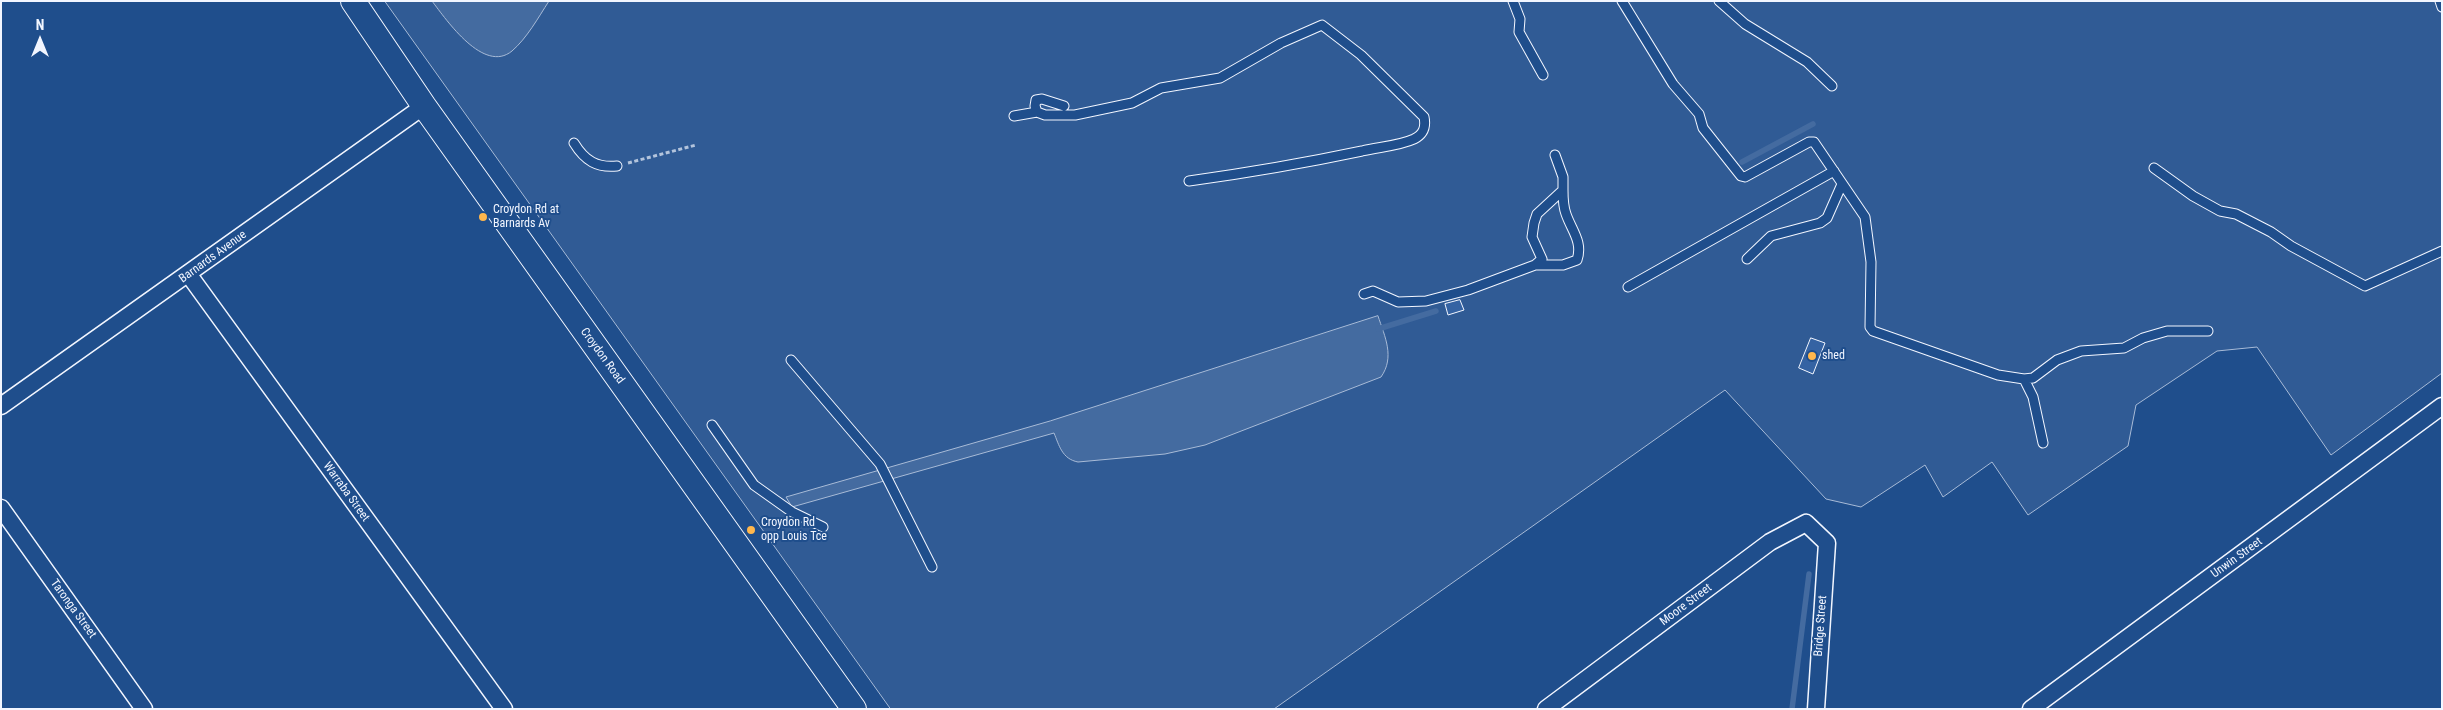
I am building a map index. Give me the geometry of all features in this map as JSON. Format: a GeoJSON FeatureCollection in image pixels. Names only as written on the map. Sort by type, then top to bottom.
{"type":"FeatureCollection","features":[{"type":"Feature","properties":{"kind":"main road","name":"Croydon Road"},"geometry":{"type":"LineString","coordinates":[[353,1],[424,106],[854,709]]}},
{"type":"Feature","properties":{"kind":"street","name":"Barnards Avenue"},"geometry":{"type":"LineString","coordinates":[[1,406],[189,275],[424,106]]}},
{"type":"Feature","properties":{"kind":"street","name":"Warraba Street"},"geometry":{"type":"LineString","coordinates":[[189,275],[504,709]]}},
{"type":"Feature","properties":{"kind":"street","name":"Unwin Street"},"geometry":{"type":"LineString","coordinates":[[2031,709],[2442,406]]}},
{"type":"Feature","properties":{"kind":"street","name":"Taronga Street"},"geometry":{"type":"LineString","coordinates":[[1,508],[144,709]]}},
{"type":"Feature","properties":{"kind":"street","name":"Moore Street"},"geometry":{"type":"LineString","coordinates":[[1546,709],[1770,542],[1806,523],[1826,543]]}},
{"type":"Feature","properties":{"kind":"street","name":"Bridge Street"},"geometry":{"type":"LineString","coordinates":[[1816,709],[1826,543]]}},
{"type":"Feature","properties":{"kind":"lane"},"geometry":{"type":"LineString","coordinates":[[1513,1],[1520,19],[1519,32],[1543,75]]}},
{"type":"Feature","properties":{"kind":"lane"},"geometry":{"type":"LineString","coordinates":[[1622,1],[1673,84],[1699,114],[1703,128],[1741,176],[1745,177],[1810,142],[1814,142],[1865,217],[1872,262],[1870,327],[1873,331],[1998,375],[2024,379],[2033,378],[2057,360],[2081,351],[2124,348],[2143,338],[2167,331],[2208,330]]}},
{"type":"Feature","properties":{"kind":"lane"},"geometry":{"type":"LineString","coordinates":[[1719,1],[1745,24],[1807,62],[1832,86]]}},
{"type":"Feature","properties":{"kind":"lane"},"geometry":{"type":"LineString","coordinates":[[2440,1],[2442,7]]}},
{"type":"Feature","properties":{"kind":"lane"},"geometry":{"type":"LineString","coordinates":[[1014,116],[1037,112],[1074,116],[1132,103],[1160,88],[1220,78],[1281,43],[1322,25],[1361,55],[1424,117],[1426,126],[1422,133],[1414,139],[1334,157],[1190,181]]}},
{"type":"Feature","properties":{"kind":"lane"},"geometry":{"type":"LineString","coordinates":[[1037,112],[1034,106],[1036,100],[1042,99],[1064,106]]}},
{"type":"Feature","properties":{"kind":"lane"},"geometry":{"type":"LineString","coordinates":[[574,143],[587,160],[599,165],[618,166]]}},
{"type":"Feature","properties":{"kind":"lane"},"geometry":{"type":"LineString","coordinates":[[1535,265],[1563,265],[1576,260],[1580,252],[1578,237],[1563,205],[1563,176],[1555,155]]}},
{"type":"Feature","properties":{"kind":"lane"},"geometry":{"type":"LineString","coordinates":[[2154,168],[2193,196],[2220,211],[2236,214],[2365,286],[2442,251]]}},
{"type":"Feature","properties":{"kind":"lane"},"geometry":{"type":"LineString","coordinates":[[1628,286],[1834,171]]}},
{"type":"Feature","properties":{"kind":"lane"},"geometry":{"type":"LineString","coordinates":[[1747,259],[1771,236],[1820,223],[1827,218],[1842,184]]}},
{"type":"Feature","properties":{"kind":"lane"},"geometry":{"type":"LineString","coordinates":[[1364,294],[1373,292],[1398,302],[1426,301],[1468,290],[1535,265],[1542,259],[1532,237],[1537,214],[1563,190]]}},
{"type":"Feature","properties":{"kind":"lane"},"geometry":{"type":"LineString","coordinates":[[791,360],[880,464],[932,567]]}},
{"type":"Feature","properties":{"kind":"lane"},"geometry":{"type":"LineString","coordinates":[[2024,379],[2033,398],[2043,443]]}},
{"type":"Feature","properties":{"kind":"lane"},"geometry":{"type":"LineString","coordinates":[[712,425],[754,484],[792,512],[822,527]]}},
{"type":"Feature","properties":{"kind":"path"},"geometry":{"type":"LineString","coordinates":[[618,166],[696,145]]}},
{"type":"Feature","properties":{"kind":"shaded area"},"geometry":{"type":"Polygon","coordinates":[[[385,1],[2442,1],[2442,373],[2331,455],[2257,347],[2217,351],[2136,405],[2128,446],[2028,515],[1992,462],[1943,497],[1925,465],[1861,507],[1826,499],[1725,390],[1274,709],[891,709],[385,1]]]}},
{"type":"Feature","properties":{"kind":"shaded area"},"geometry":{"type":"Polygon","coordinates":[[[432,1],[549,1],[532,28],[512,51],[501,56],[490,56],[478,51],[467,42],[432,1]]]}},
{"type":"Feature","properties":{"kind":"shaded area"},"geometry":{"type":"Polygon","coordinates":[[[1378,316],[1386,339],[1388,354],[1381,377],[1205,445],[1165,454],[1078,462],[1065,455],[1054,433],[792,507],[786,497],[1050,421],[1378,316]]]}},
{"type":"Feature","properties":{"kind":"building"},"geometry":{"type":"Polygon","coordinates":[[[1460,300],[1464,310],[1448,315],[1445,304],[1460,300]]]}},
{"type":"Feature","properties":{"kind":"building","name":"shed"},"geometry":{"type":"Polygon","coordinates":[[[1811,338],[1825,343],[1813,374],[1799,368],[1811,338]]]}},
{"type":"Feature","properties":{"kind":"waterway"},"geometry":{"type":"LineString","coordinates":[[1742,162],[1813,124]]}},
{"type":"Feature","properties":{"kind":"waterway"},"geometry":{"type":"LineString","coordinates":[[1378,329],[1436,311]]}},
{"type":"Feature","properties":{"kind":"waterway"},"geometry":{"type":"LineString","coordinates":[[1792,709],[1809,574]]}},
{"type":"Feature","properties":{"kind":"place","name":"Croydon Rd at Barnards Av"},"geometry":{"type":"Point","coordinates":[483,217]}},
{"type":"Feature","properties":{"kind":"place","name":"shed"},"geometry":{"type":"Point","coordinates":[1812,356]}},
{"type":"Feature","properties":{"kind":"place","name":"Croydon Rd opp Louis Tce"},"geometry":{"type":"Point","coordinates":[751,530]}}]}
